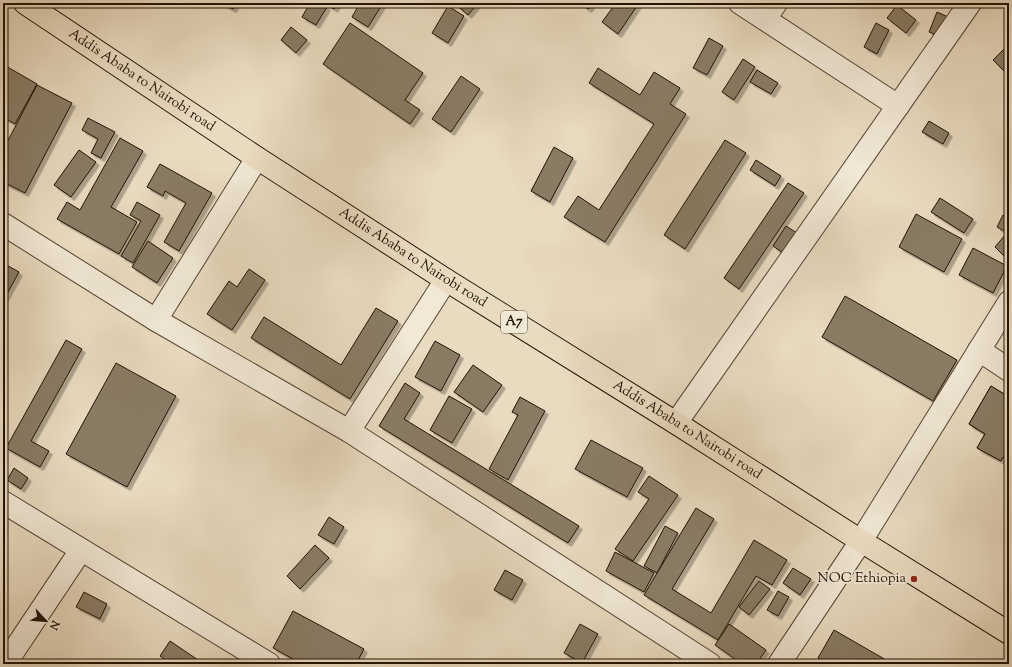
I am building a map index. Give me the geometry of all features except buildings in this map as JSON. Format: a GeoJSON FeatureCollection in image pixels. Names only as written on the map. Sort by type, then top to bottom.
{"type":"FeatureCollection","features":[{"type":"Feature","properties":{"kind":"highway","name":"Addis Ababa to Nairobi road"},"geometry":{"type":"LineString","coordinates":[[25,3],[257,158],[446,280],[1009,633]]}},
{"type":"Feature","properties":{"kind":"street"},"geometry":{"type":"LineString","coordinates":[[740,3],[771,11],[898,106]]}},
{"type":"Feature","properties":{"kind":"street"},"geometry":{"type":"LineString","coordinates":[[676,423],[970,3]]}},
{"type":"Feature","properties":{"kind":"street"},"geometry":{"type":"LineString","coordinates":[[156,320],[257,158]]}},
{"type":"Feature","properties":{"kind":"street"},"geometry":{"type":"LineString","coordinates":[[3,224],[156,320],[349,431],[710,664]]}},
{"type":"Feature","properties":{"kind":"street"},"geometry":{"type":"LineString","coordinates":[[349,431],[446,280]]}},
{"type":"Feature","properties":{"kind":"street"},"geometry":{"type":"LineString","coordinates":[[779,664],[861,541],[1009,302]]}},
{"type":"Feature","properties":{"kind":"street"},"geometry":{"type":"LineString","coordinates":[[979,350],[1009,370]]}},
{"type":"Feature","properties":{"kind":"street"},"geometry":{"type":"LineString","coordinates":[[3,502],[269,664]]}},
{"type":"Feature","properties":{"kind":"street"},"geometry":{"type":"LineString","coordinates":[[5,661],[81,550]]}},
{"type":"Feature","properties":{"kind":"place","name":"NOC Ethiopia"},"geometry":{"type":"Point","coordinates":[914,579]}}]}
